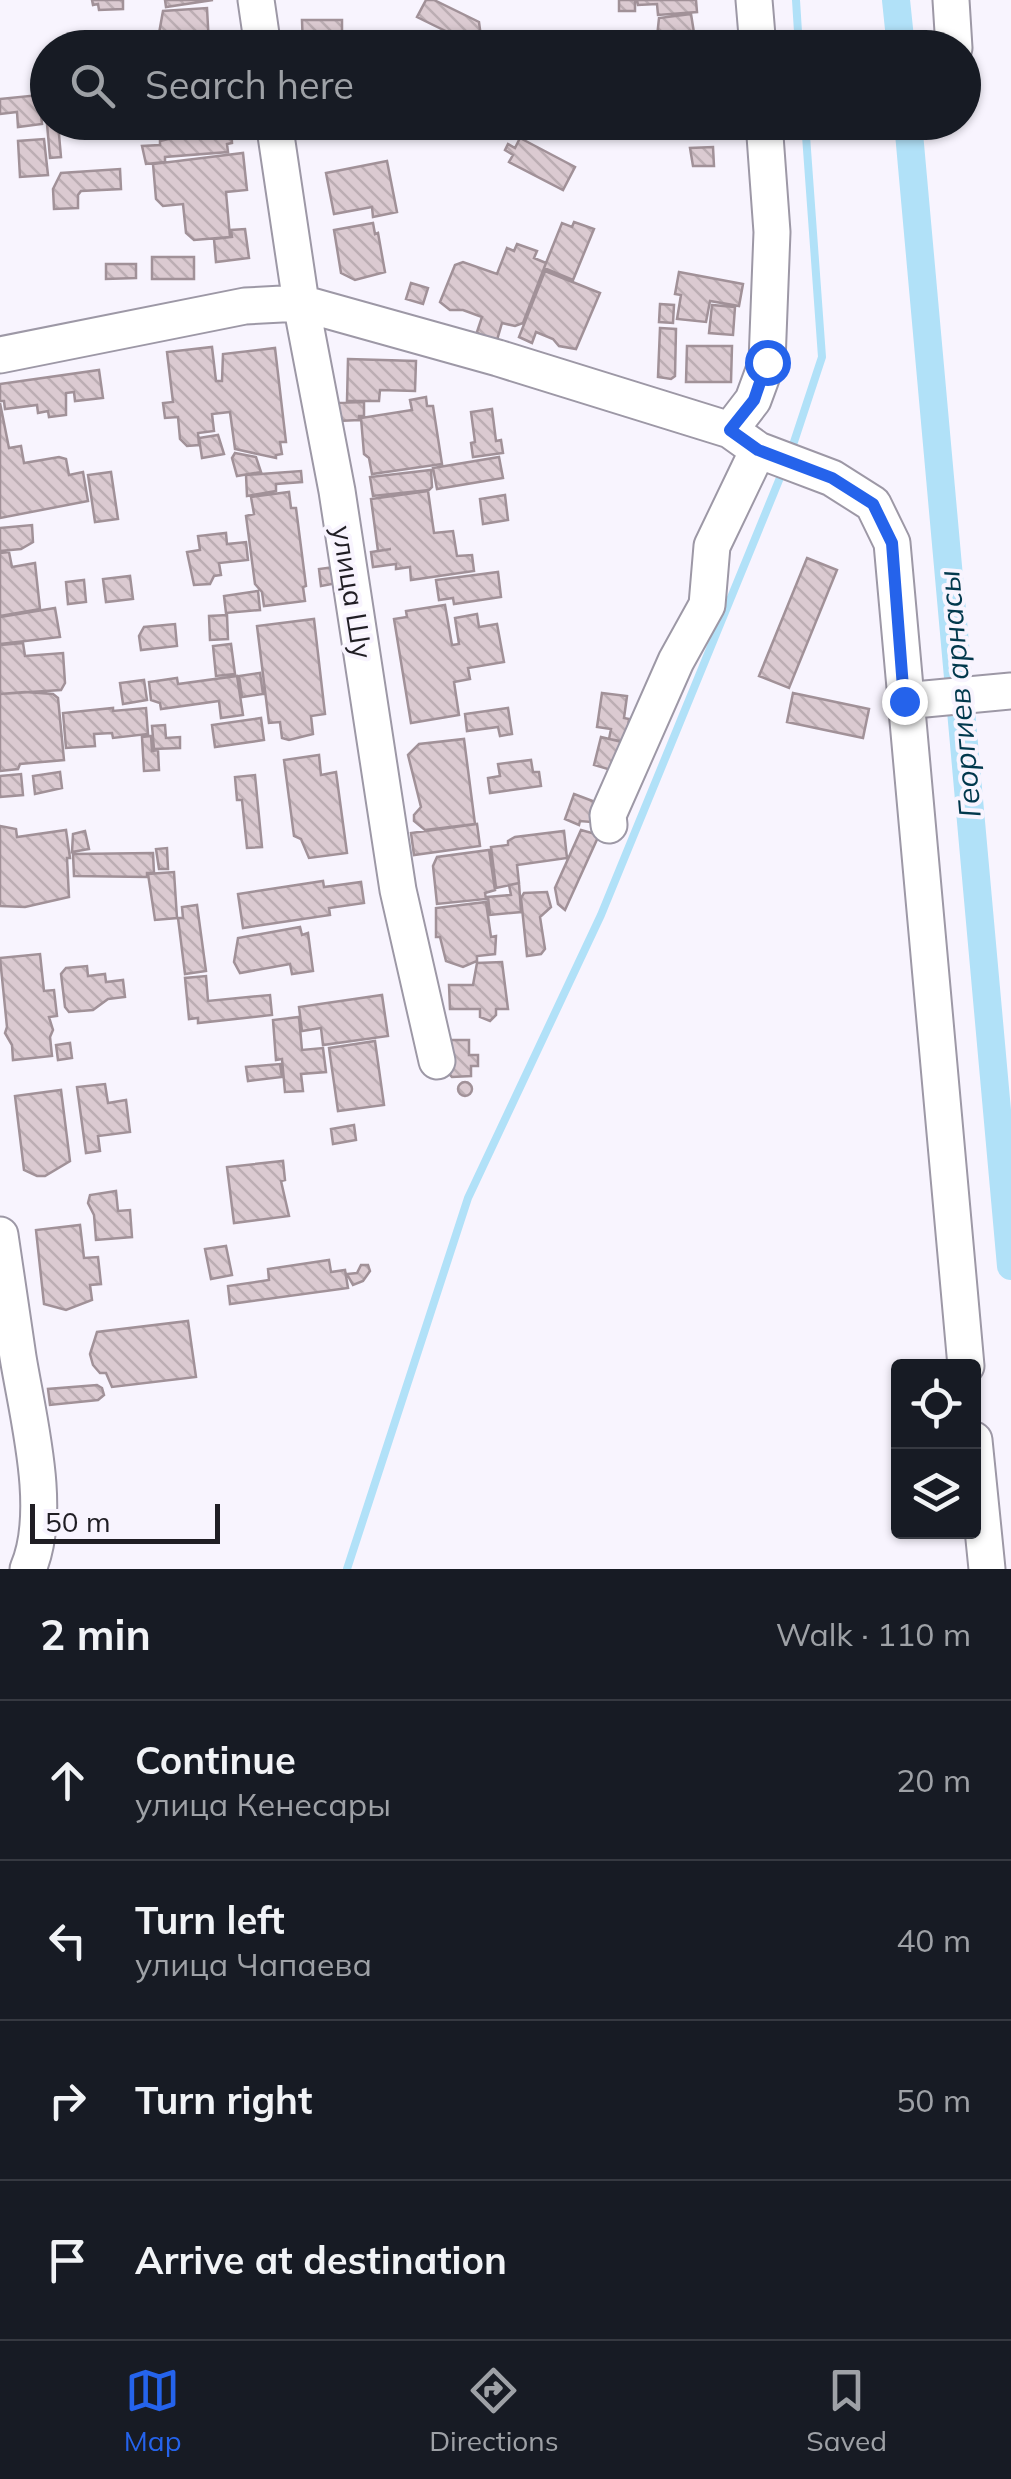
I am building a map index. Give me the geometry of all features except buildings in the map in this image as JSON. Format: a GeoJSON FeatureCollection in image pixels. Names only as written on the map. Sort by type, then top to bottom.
{"type":"FeatureCollection","features":[{"type":"Feature","properties":{"kind":"street"},"geometry":{"type":"LineString","coordinates":[[256,0],[260,30]]}},
{"type":"Feature","properties":{"kind":"street"},"geometry":{"type":"LineString","coordinates":[[754,0],[756,30]]}},
{"type":"Feature","properties":{"kind":"street"},"geometry":{"type":"LineString","coordinates":[[951,0],[953,30]]}},
{"type":"Feature","properties":{"kind":"street","name":"улица Шу"},"geometry":{"type":"LineString","coordinates":[[277,140],[301,303],[337,491],[398,890],[437,1061]]}},
{"type":"Feature","properties":{"kind":"street"},"geometry":{"type":"LineString","coordinates":[[609,825],[608,815],[648,720],[707,605],[712,546],[767,362],[772,232],[765,140]]}},
{"type":"Feature","properties":{"kind":"street"},"geometry":{"type":"LineString","coordinates":[[0,355],[245,306],[301,303],[498,358],[744,440],[832,478],[873,504],[892,543],[965,1359]]}},
{"type":"Feature","properties":{"kind":"street"},"geometry":{"type":"LineString","coordinates":[[904,701],[1011,692]]}},
{"type":"Feature","properties":{"kind":"street"},"geometry":{"type":"LineString","coordinates":[[0,1236],[32,1432],[38,1509],[34,1564]]}},
{"type":"Feature","properties":{"kind":"street"},"geometry":{"type":"LineString","coordinates":[[975,1449],[987,1569]]}},
{"type":"Feature","properties":{"kind":"waterway"},"geometry":{"type":"LineString","coordinates":[[796,0],[798,30]]}},
{"type":"Feature","properties":{"kind":"waterway","name":"Георгиев арнасы"},"geometry":{"type":"LineString","coordinates":[[896,0],[899,30]]}},
{"type":"Feature","properties":{"kind":"waterway"},"geometry":{"type":"LineString","coordinates":[[791,451],[822,357],[806,140]]}},
{"type":"Feature","properties":{"kind":"waterway","name":"Георгиев арнасы"},"geometry":{"type":"LineString","coordinates":[[910,140],[1011,1266]]}},
{"type":"Feature","properties":{"kind":"waterway"},"geometry":{"type":"LineString","coordinates":[[347,1569],[468,1198],[601,915],[784,468]]}},
{"type":"Feature","properties":{"kind":"route"},"geometry":{"type":"LineString","coordinates":[[767,362],[754,400],[730,430],[758,450],[832,478],[873,504],[892,543],[904,701]]}}]}
